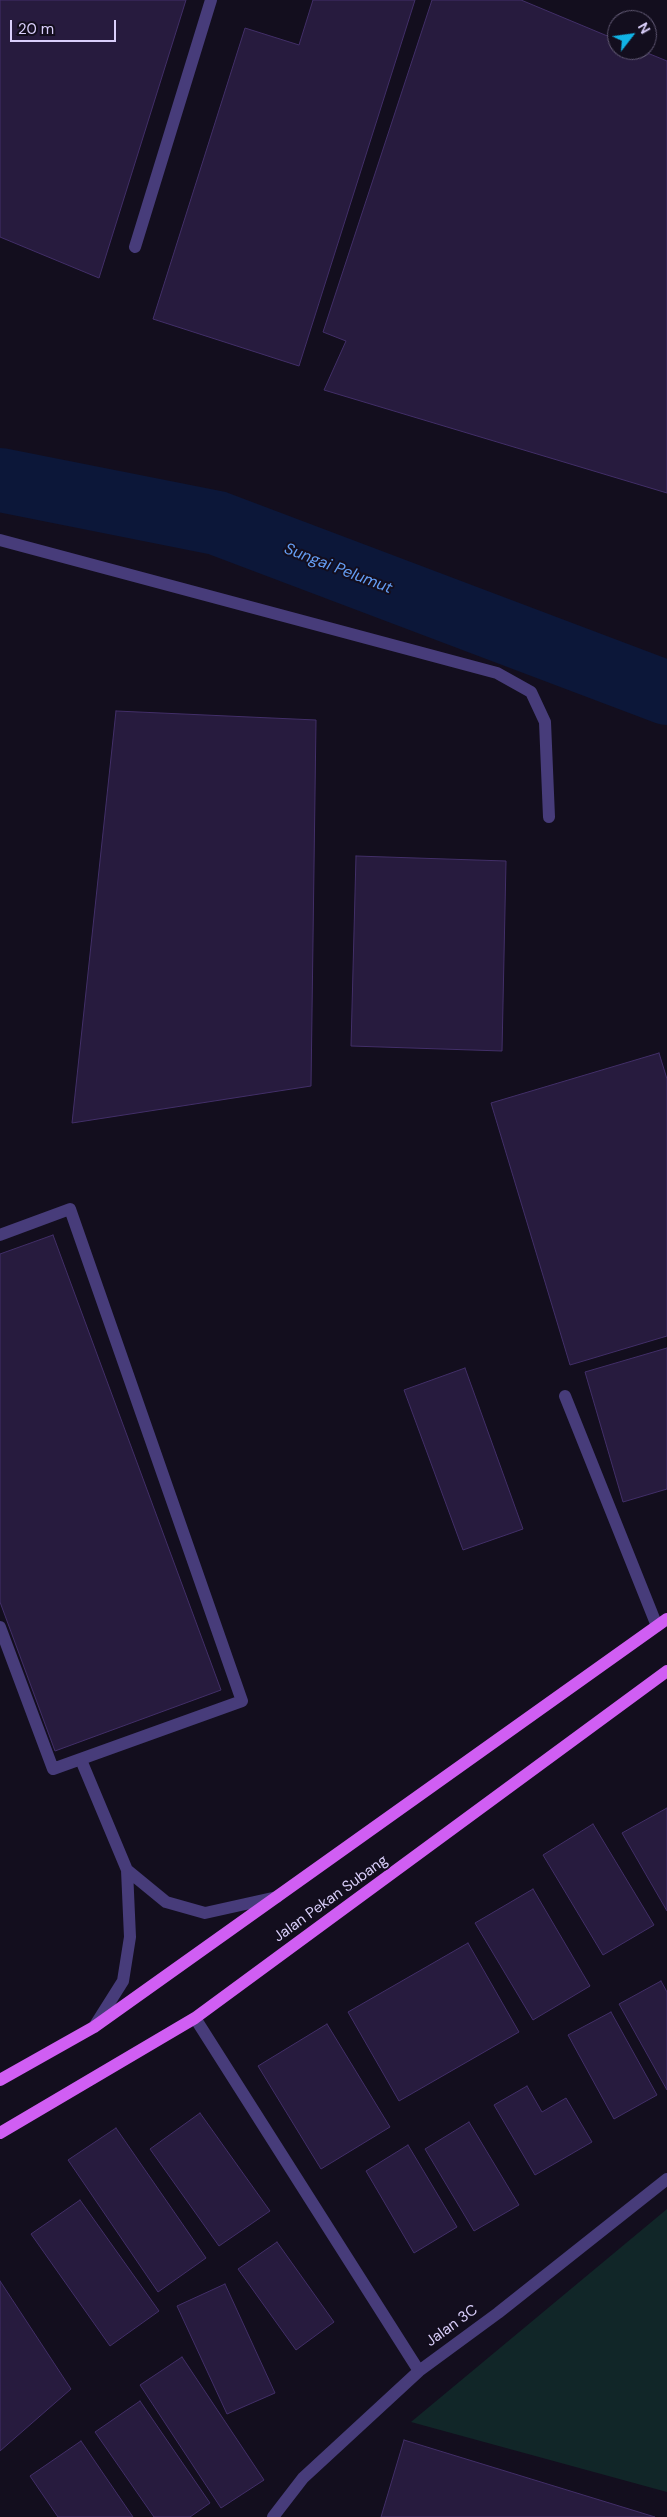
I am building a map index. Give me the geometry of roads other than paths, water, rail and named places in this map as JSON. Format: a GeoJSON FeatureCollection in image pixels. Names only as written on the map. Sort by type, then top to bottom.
{"type":"FeatureCollection","features":[{"type":"Feature","properties":{"kind":"main road"},"geometry":{"type":"LineString","coordinates":[[0,2080],[94,2027],[662,1622]]}},
{"type":"Feature","properties":{"kind":"main road","name":"Jalan Pekan Subang"},"geometry":{"type":"LineString","coordinates":[[0,2133],[195,2018],[667,1671]]}},
{"type":"Feature","properties":{"kind":"street"},"geometry":{"type":"LineString","coordinates":[[135,247],[211,0]]}},
{"type":"Feature","properties":{"kind":"street"},"geometry":{"type":"LineString","coordinates":[[0,540],[497,673],[531,692],[545,722],[548,817]]}},
{"type":"Feature","properties":{"kind":"street"},"geometry":{"type":"LineString","coordinates":[[0,1235],[70,1209],[242,1701],[53,1769],[0,1627]]}},
{"type":"Feature","properties":{"kind":"street"},"geometry":{"type":"LineString","coordinates":[[565,1396],[662,1622]]}},
{"type":"Feature","properties":{"kind":"street"},"geometry":{"type":"LineString","coordinates":[[81,1760],[127,1870],[130,1937],[123,1981],[94,2027]]}},
{"type":"Feature","properties":{"kind":"street"},"geometry":{"type":"LineString","coordinates":[[127,1870],[166,1902],[205,1913],[278,1896]]}},
{"type":"Feature","properties":{"kind":"street"},"geometry":{"type":"LineString","coordinates":[[195,2018],[419,2371]]}},
{"type":"Feature","properties":{"kind":"street","name":"Jalan 3C"},"geometry":{"type":"LineString","coordinates":[[273,2517],[303,2478],[419,2371],[498,2313],[667,2179]]}},
{"type":"Feature","properties":{"kind":"waterway","name":"Sungai Pelumut"},"geometry":{"type":"LineString","coordinates":[[0,480],[217,523],[667,693]]}}]}
